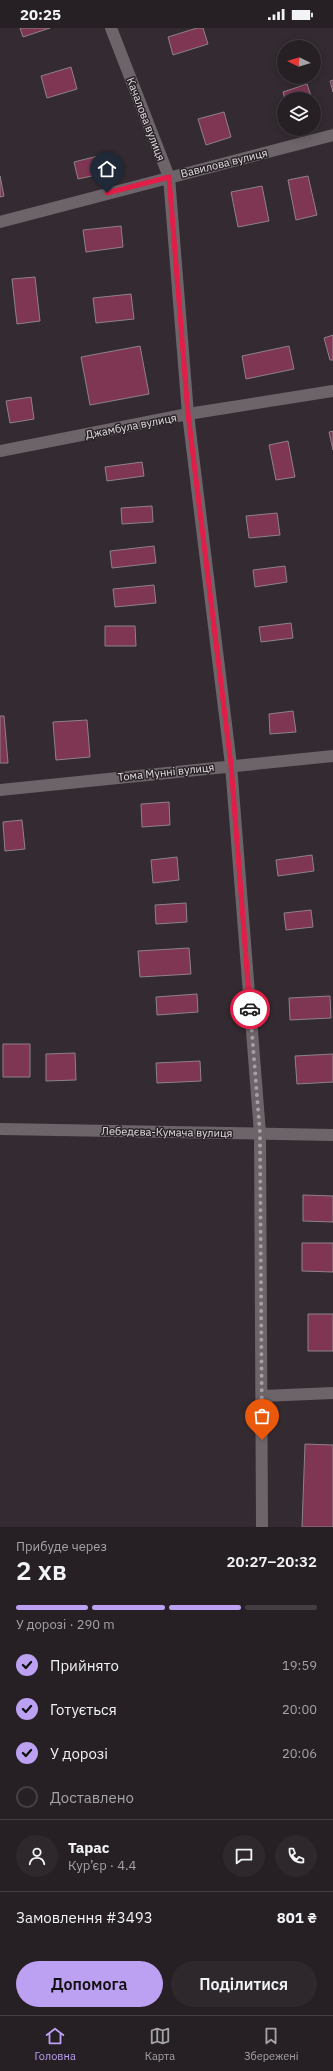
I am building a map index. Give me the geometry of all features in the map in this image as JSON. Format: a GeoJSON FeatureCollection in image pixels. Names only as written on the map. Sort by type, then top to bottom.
{"type":"FeatureCollection","features":[{"type":"Feature","properties":{"kind":"street","name":"Качалова вулиця"},"geometry":{"type":"LineString","coordinates":[[111,28],[169,177],[188,414],[231,765],[260,1133],[262,1527]]}},
{"type":"Feature","properties":{"kind":"street","name":"Вавилова вулиця"},"geometry":{"type":"LineString","coordinates":[[0,222],[333,135]]}},
{"type":"Feature","properties":{"kind":"street","name":"Джамбула вулиця"},"geometry":{"type":"LineString","coordinates":[[0,451],[188,414],[333,391]]}},
{"type":"Feature","properties":{"kind":"street","name":"Тома Мунні вулиця"},"geometry":{"type":"LineString","coordinates":[[0,790],[231,765],[333,756]]}},
{"type":"Feature","properties":{"kind":"street","name":"Лебедєва-Кумача вулиця"},"geometry":{"type":"LineString","coordinates":[[0,1129],[333,1135]]}},
{"type":"Feature","properties":{"kind":"street"},"geometry":{"type":"LineString","coordinates":[[262,1396],[333,1393]]}},
{"type":"Feature","properties":{"kind":"building"},"geometry":{"type":"Polygon","coordinates":[[[20,28],[50,28],[23,37],[20,28]]]}},
{"type":"Feature","properties":{"kind":"building"},"geometry":{"type":"Polygon","coordinates":[[[197,28],[203,28],[208,44],[173,55],[168,37],[197,28]]]}},
{"type":"Feature","properties":{"kind":"building"},"geometry":{"type":"Polygon","coordinates":[[[71,67],[77,89],[47,98],[41,76],[71,67]]]}},
{"type":"Feature","properties":{"kind":"building"},"geometry":{"type":"Polygon","coordinates":[[[333,80],[333,92],[330,81],[333,80]]]}},
{"type":"Feature","properties":{"kind":"building"},"geometry":{"type":"Polygon","coordinates":[[[307,84],[310,92],[283,92],[307,84]]]}},
{"type":"Feature","properties":{"kind":"building"},"geometry":{"type":"Polygon","coordinates":[[[224,112],[231,137],[206,145],[198,119],[224,112]]]}},
{"type":"Feature","properties":{"kind":"building"},"geometry":{"type":"Polygon","coordinates":[[[106,154],[110,172],[78,179],[74,162],[106,154]]]}},
{"type":"Feature","properties":{"kind":"building"},"geometry":{"type":"Polygon","coordinates":[[[0,176],[4,196],[0,197],[0,176]]]}},
{"type":"Feature","properties":{"kind":"building"},"geometry":{"type":"Polygon","coordinates":[[[308,176],[317,215],[296,220],[288,180],[308,176]]]}},
{"type":"Feature","properties":{"kind":"building"},"geometry":{"type":"Polygon","coordinates":[[[262,186],[269,221],[238,227],[231,192],[262,186]]]}},
{"type":"Feature","properties":{"kind":"building"},"geometry":{"type":"Polygon","coordinates":[[[121,226],[123,247],[86,252],[83,230],[121,226]]]}},
{"type":"Feature","properties":{"kind":"building"},"geometry":{"type":"Polygon","coordinates":[[[35,277],[40,321],[17,324],[12,279],[35,277]]]}},
{"type":"Feature","properties":{"kind":"building"},"geometry":{"type":"Polygon","coordinates":[[[131,294],[134,319],[96,323],[93,298],[131,294]]]}},
{"type":"Feature","properties":{"kind":"building"},"geometry":{"type":"Polygon","coordinates":[[[333,335],[333,360],[330,360],[324,338],[333,335]]]}},
{"type":"Feature","properties":{"kind":"building"},"geometry":{"type":"Polygon","coordinates":[[[140,346],[149,394],[90,405],[81,357],[140,346]]]}},
{"type":"Feature","properties":{"kind":"building"},"geometry":{"type":"Polygon","coordinates":[[[289,346],[294,369],[246,379],[242,356],[289,346]]]}},
{"type":"Feature","properties":{"kind":"building"},"geometry":{"type":"Polygon","coordinates":[[[31,397],[34,419],[10,423],[6,401],[31,397]]]}},
{"type":"Feature","properties":{"kind":"building"},"geometry":{"type":"Polygon","coordinates":[[[333,431],[333,450],[329,432],[333,431]]]}},
{"type":"Feature","properties":{"kind":"building"},"geometry":{"type":"Polygon","coordinates":[[[288,441],[295,477],[276,480],[269,445],[288,441]]]}},
{"type":"Feature","properties":{"kind":"building"},"geometry":{"type":"Polygon","coordinates":[[[142,462],[144,476],[107,481],[105,467],[142,462]]]}},
{"type":"Feature","properties":{"kind":"building"},"geometry":{"type":"Polygon","coordinates":[[[152,506],[153,522],[122,524],[121,508],[152,506]]]}},
{"type":"Feature","properties":{"kind":"building"},"geometry":{"type":"Polygon","coordinates":[[[277,513],[280,535],[249,538],[246,516],[277,513]]]}},
{"type":"Feature","properties":{"kind":"building"},"geometry":{"type":"Polygon","coordinates":[[[154,546],[156,563],[112,568],[110,551],[154,546]]]}},
{"type":"Feature","properties":{"kind":"building"},"geometry":{"type":"Polygon","coordinates":[[[285,566],[287,582],[255,587],[253,570],[285,566]]]}},
{"type":"Feature","properties":{"kind":"building"},"geometry":{"type":"Polygon","coordinates":[[[154,585],[156,603],[115,607],[113,589],[154,585]]]}},
{"type":"Feature","properties":{"kind":"building"},"geometry":{"type":"Polygon","coordinates":[[[291,623],[293,638],[261,642],[259,627],[291,623]]]}},
{"type":"Feature","properties":{"kind":"building"},"geometry":{"type":"Polygon","coordinates":[[[105,626],[135,626],[136,646],[105,646],[105,626]]]}},
{"type":"Feature","properties":{"kind":"building"},"geometry":{"type":"Polygon","coordinates":[[[293,711],[296,732],[270,734],[269,714],[293,711]]]}},
{"type":"Feature","properties":{"kind":"building"},"geometry":{"type":"Polygon","coordinates":[[[0,716],[4,716],[8,763],[0,763],[0,716]]]}},
{"type":"Feature","properties":{"kind":"building"},"geometry":{"type":"Polygon","coordinates":[[[87,720],[90,757],[56,760],[53,722],[87,720]]]}},
{"type":"Feature","properties":{"kind":"building"},"geometry":{"type":"Polygon","coordinates":[[[169,802],[170,825],[142,827],[141,804],[169,802]]]}},
{"type":"Feature","properties":{"kind":"building"},"geometry":{"type":"Polygon","coordinates":[[[22,820],[25,849],[5,851],[3,822],[22,820]]]}},
{"type":"Feature","properties":{"kind":"building"},"geometry":{"type":"Polygon","coordinates":[[[312,855],[314,871],[278,876],[276,860],[312,855]]]}},
{"type":"Feature","properties":{"kind":"building"},"geometry":{"type":"Polygon","coordinates":[[[177,857],[179,880],[153,883],[151,860],[177,857]]]}},
{"type":"Feature","properties":{"kind":"building"},"geometry":{"type":"Polygon","coordinates":[[[186,903],[187,922],[156,924],[155,905],[186,903]]]}},
{"type":"Feature","properties":{"kind":"building"},"geometry":{"type":"Polygon","coordinates":[[[311,910],[313,927],[286,930],[284,913],[311,910]]]}},
{"type":"Feature","properties":{"kind":"building"},"geometry":{"type":"Polygon","coordinates":[[[189,948],[191,974],[140,977],[138,951],[189,948]]]}},
{"type":"Feature","properties":{"kind":"building"},"geometry":{"type":"Polygon","coordinates":[[[197,994],[198,1012],[157,1015],[156,997],[197,994]]]}},
{"type":"Feature","properties":{"kind":"building"},"geometry":{"type":"Polygon","coordinates":[[[330,996],[331,1018],[290,1020],[289,998],[330,996]]]}},
{"type":"Feature","properties":{"kind":"building"},"geometry":{"type":"Polygon","coordinates":[[[3,1044],[30,1044],[30,1077],[3,1077],[3,1044]]]}},
{"type":"Feature","properties":{"kind":"building"},"geometry":{"type":"Polygon","coordinates":[[[75,1053],[76,1080],[46,1081],[46,1054],[75,1053]]]}},
{"type":"Feature","properties":{"kind":"building"},"geometry":{"type":"Polygon","coordinates":[[[333,1054],[333,1082],[297,1084],[295,1056],[333,1054]]]}},
{"type":"Feature","properties":{"kind":"building"},"geometry":{"type":"Polygon","coordinates":[[[200,1061],[201,1081],[157,1083],[156,1063],[200,1061]]]}},
{"type":"Feature","properties":{"kind":"building"},"geometry":{"type":"Polygon","coordinates":[[[303,1195],[333,1196],[333,1222],[303,1221],[303,1195]]]}},
{"type":"Feature","properties":{"kind":"building"},"geometry":{"type":"Polygon","coordinates":[[[302,1243],[333,1243],[333,1272],[302,1271],[302,1243]]]}},
{"type":"Feature","properties":{"kind":"building"},"geometry":{"type":"Polygon","coordinates":[[[308,1314],[333,1314],[333,1351],[308,1351],[308,1314]]]}},
{"type":"Feature","properties":{"kind":"building"},"geometry":{"type":"Polygon","coordinates":[[[305,1444],[333,1445],[333,1527],[302,1527],[305,1444]]]}},
{"type":"Feature","properties":{"kind":"way so far"},"geometry":{"type":"LineString","coordinates":[[250,1009],[260,1133],[262,1440]]}},
{"type":"Feature","properties":{"kind":"route"},"geometry":{"type":"LineString","coordinates":[[107,193],[169,177],[188,414],[231,765],[250,1009]]}}]}
